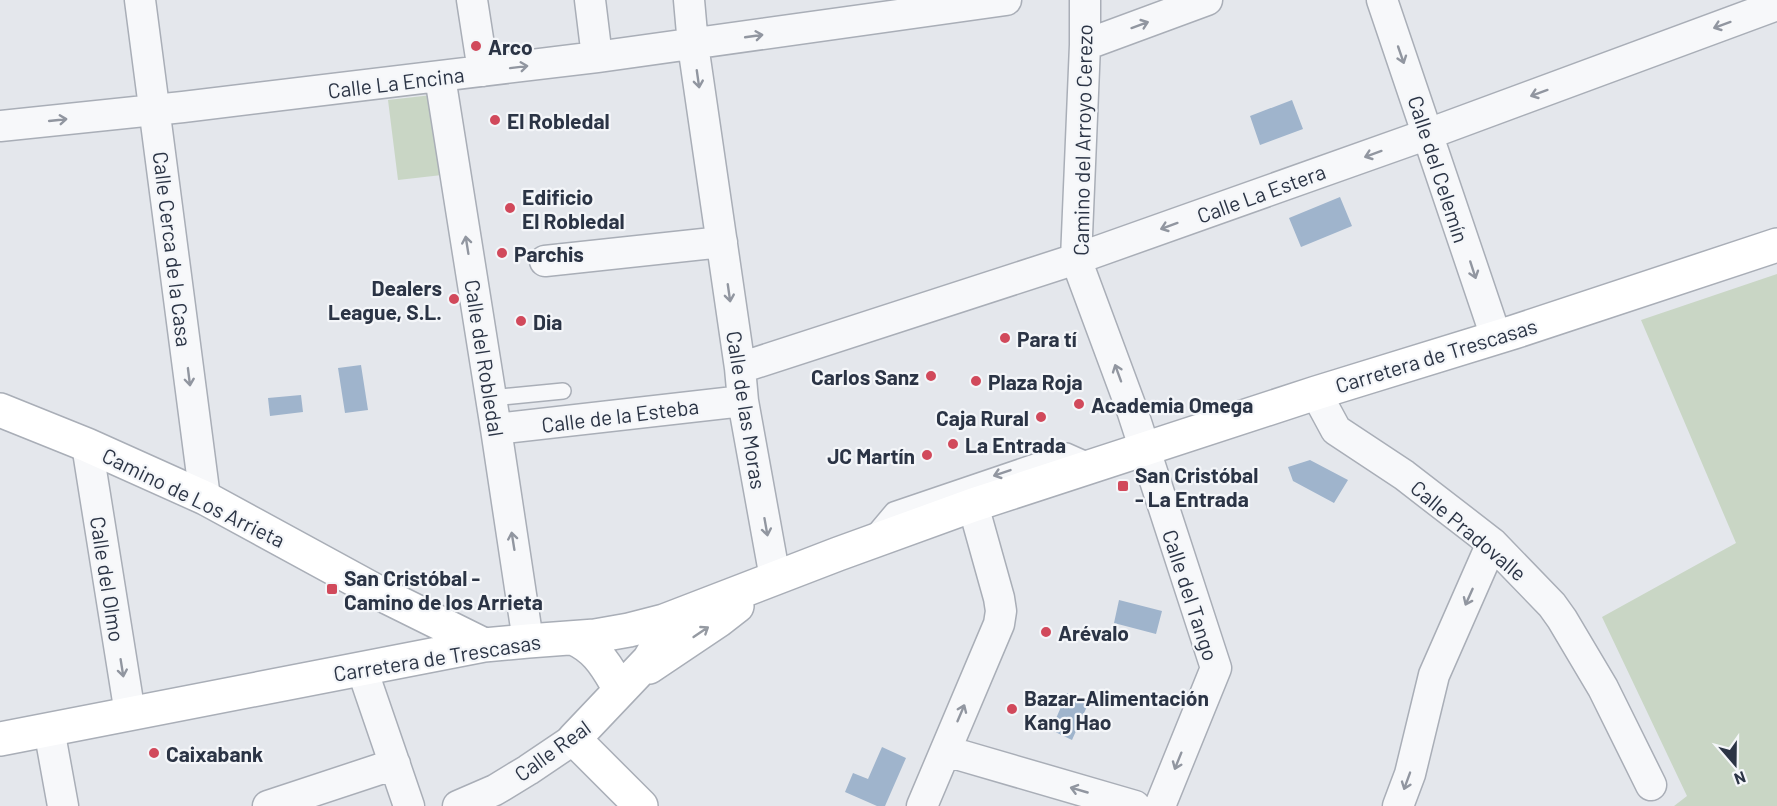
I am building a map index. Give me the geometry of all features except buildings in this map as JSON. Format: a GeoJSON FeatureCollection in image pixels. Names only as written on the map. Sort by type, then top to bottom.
{"type":"FeatureCollection","features":[{"type":"Feature","properties":{"kind":"street","name":"Calle Cerca de la Casa"},"geometry":{"type":"LineString","coordinates":[[140,0],[205,498]]}},
{"type":"Feature","properties":{"kind":"street"},"geometry":{"type":"LineString","coordinates":[[472,0],[483,71]]}},
{"type":"Feature","properties":{"kind":"street"},"geometry":{"type":"LineString","coordinates":[[590,0],[597,57]]}},
{"type":"Feature","properties":{"kind":"street","name":"Calle de las Moras"},"geometry":{"type":"LineString","coordinates":[[689,0],[693,45],[768,580]]}},
{"type":"Feature","properties":{"kind":"street","name":"Calle La Encina"},"geometry":{"type":"LineString","coordinates":[[0,126],[440,77],[693,45],[1006,0]]}},
{"type":"Feature","properties":{"kind":"street","name":"Camino del Arroyo Cerezo"},"geometry":{"type":"LineString","coordinates":[[1085,0],[1076,259],[1144,448]]}},
{"type":"Feature","properties":{"kind":"street"},"geometry":{"type":"LineString","coordinates":[[1085,45],[1207,0]]}},
{"type":"Feature","properties":{"kind":"street","name":"Calle del Celemín"},"geometry":{"type":"LineString","coordinates":[[1382,0],[1496,338]]}},
{"type":"Feature","properties":{"kind":"street","name":"Calle La Estera"},"geometry":{"type":"LineString","coordinates":[[740,368],[1076,259],[1428,134],[1777,5]]}},
{"type":"Feature","properties":{"kind":"street","name":"Calle del Robledal"},"geometry":{"type":"LineString","coordinates":[[440,77],[528,640]]}},
{"type":"Feature","properties":{"kind":"street"},"geometry":{"type":"LineString","coordinates":[[545,261],[722,242]]}},
{"type":"Feature","properties":{"kind":"street","name":"Carretera de Trescasas"},"geometry":{"type":"LineString","coordinates":[[0,739],[484,645],[573,638],[629,630],[664,621],[932,519],[979,514],[1096,464],[1496,338],[1777,245]]}},
{"type":"Feature","properties":{"kind":"street","name":"Calle Pradovalle"},"geometry":{"type":"LineString","coordinates":[[1316,393],[1336,430],[1404,475],[1492,543],[1537,587],[1562,619],[1603,688],[1651,785]]}},
{"type":"Feature","properties":{"kind":"street","name":"Calle de la Esteba"},"geometry":{"type":"LineString","coordinates":[[496,429],[743,401]]}},
{"type":"Feature","properties":{"kind":"street","name":"Camino de Los Arrieta"},"geometry":{"type":"LineString","coordinates":[[0,410],[87,445],[205,498],[383,595],[484,645]]}},
{"type":"Feature","properties":{"kind":"street","name":"Calle del Olmo"},"geometry":{"type":"LineString","coordinates":[[87,445],[130,714]]}},
{"type":"Feature","properties":{"kind":"street","name":"Calle del Tango"},"geometry":{"type":"LineString","coordinates":[[1144,448],[1216,668],[1160,806]]}},
{"type":"Feature","properties":{"kind":"street"},"geometry":{"type":"LineString","coordinates":[[922,806],[999,624],[1001,611],[999,598],[979,514]]}},
{"type":"Feature","properties":{"kind":"street"},"geometry":{"type":"LineString","coordinates":[[1398,806],[1410,774],[1434,675],[1492,543]]}},
{"type":"Feature","properties":{"kind":"street","name":"Calle Real"},"geometry":{"type":"LineString","coordinates":[[620,687],[726,615],[768,580]]}},
{"type":"Feature","properties":{"kind":"street","name":"Camino de Los Arrieta"},"geometry":{"type":"LineString","coordinates":[[383,595],[396,614],[405,636],[399,662]]}},
{"type":"Feature","properties":{"kind":"street","name":"Calle Real"},"geometry":{"type":"LineString","coordinates":[[458,806],[495,790],[574,739],[657,648],[663,636],[664,621]]}},
{"type":"Feature","properties":{"kind":"street","name":"Calle Real"},"geometry":{"type":"LineString","coordinates":[[620,687],[629,630]]}},
{"type":"Feature","properties":{"kind":"street"},"geometry":{"type":"LineString","coordinates":[[573,638],[592,649],[620,687]]}},
{"type":"Feature","properties":{"kind":"street"},"geometry":{"type":"LineString","coordinates":[[362,669],[409,806]]}},
{"type":"Feature","properties":{"kind":"street"},"geometry":{"type":"LineString","coordinates":[[49,729],[63,806]]}},
{"type":"Feature","properties":{"kind":"street"},"geometry":{"type":"LineString","coordinates":[[574,739],[641,806]]}},
{"type":"Feature","properties":{"kind":"street"},"geometry":{"type":"LineString","coordinates":[[946,751],[1135,806]]}},
{"type":"Feature","properties":{"kind":"street"},"geometry":{"type":"LineString","coordinates":[[268,806],[395,764]]}},
{"type":"Feature","properties":{"kind":"lane"},"geometry":{"type":"LineString","coordinates":[[491,398],[563,391]]}},
{"type":"Feature","properties":{"kind":"lane","name":"Carretera de Trescasas"},"geometry":{"type":"LineString","coordinates":[[864,544],[893,510],[1067,451],[1096,464],[1070,490]]}},
{"type":"Feature","properties":{"kind":"green space"},"geometry":{"type":"Polygon","coordinates":[[[432,95],[442,175],[398,180],[388,100],[432,95]]]}},
{"type":"Feature","properties":{"kind":"green space"},"geometry":{"type":"Polygon","coordinates":[[[1777,274],[1777,806],[1674,806],[1687,796],[1602,617],[1736,543],[1641,320],[1777,274]]]}},
{"type":"Feature","properties":{"kind":"water"},"geometry":{"type":"Polygon","coordinates":[[[1292,100],[1303,129],[1260,145],[1250,116],[1292,100]]]}},
{"type":"Feature","properties":{"kind":"water"},"geometry":{"type":"Polygon","coordinates":[[[1340,197],[1352,226],[1301,247],[1289,218],[1340,197]]]}},
{"type":"Feature","properties":{"kind":"water"},"geometry":{"type":"Polygon","coordinates":[[[361,365],[368,410],[345,413],[338,368],[361,365]]]}},
{"type":"Feature","properties":{"kind":"water"},"geometry":{"type":"Polygon","coordinates":[[[301,395],[303,412],[270,416],[268,398],[301,395]]]}},
{"type":"Feature","properties":{"kind":"water"},"geometry":{"type":"Polygon","coordinates":[[[1310,460],[1348,480],[1334,503],[1293,481],[1288,467],[1310,460]]]}},
{"type":"Feature","properties":{"kind":"water"},"geometry":{"type":"Polygon","coordinates":[[[1119,600],[1162,611],[1156,634],[1114,623],[1119,600]]]}},
{"type":"Feature","properties":{"kind":"water"},"geometry":{"type":"Polygon","coordinates":[[[1067,693],[1089,702],[1072,740],[1051,730],[1067,693]]]}},
{"type":"Feature","properties":{"kind":"water"},"geometry":{"type":"Polygon","coordinates":[[[882,747],[906,758],[885,806],[877,806],[845,792],[853,773],[868,779],[882,747]]]}},
{"type":"Feature","properties":{"kind":"place","name":"Arco"},"geometry":{"type":"Point","coordinates":[476,46]}},
{"type":"Feature","properties":{"kind":"place","name":"El Robledal"},"geometry":{"type":"Point","coordinates":[495,120]}},
{"type":"Feature","properties":{"kind":"place","name":"Edificio El Robledal"},"geometry":{"type":"Point","coordinates":[510,208]}},
{"type":"Feature","properties":{"kind":"place","name":"Parchis"},"geometry":{"type":"Point","coordinates":[502,253]}},
{"type":"Feature","properties":{"kind":"place","name":"Dealers League, S.L."},"geometry":{"type":"Point","coordinates":[454,299]}},
{"type":"Feature","properties":{"kind":"place","name":"Dia"},"geometry":{"type":"Point","coordinates":[521,321]}},
{"type":"Feature","properties":{"kind":"place","name":"Para tí"},"geometry":{"type":"Point","coordinates":[1005,338]}},
{"type":"Feature","properties":{"kind":"place","name":"Carlos Sanz"},"geometry":{"type":"Point","coordinates":[931,376]}},
{"type":"Feature","properties":{"kind":"place","name":"Plaza Roja"},"geometry":{"type":"Point","coordinates":[976,381]}},
{"type":"Feature","properties":{"kind":"place","name":"Academia Omega"},"geometry":{"type":"Point","coordinates":[1079,404]}},
{"type":"Feature","properties":{"kind":"place","name":"Caja Rural"},"geometry":{"type":"Point","coordinates":[1041,417]}},
{"type":"Feature","properties":{"kind":"place","name":"La Entrada"},"geometry":{"type":"Point","coordinates":[953,444]}},
{"type":"Feature","properties":{"kind":"place","name":"JC Martín"},"geometry":{"type":"Point","coordinates":[927,455]}},
{"type":"Feature","properties":{"kind":"place","name":"San Cristóbal - La Entrada"},"geometry":{"type":"Point","coordinates":[1123,486]}},
{"type":"Feature","properties":{"kind":"place","name":"San Cristóbal - Camino de los Arrieta"},"geometry":{"type":"Point","coordinates":[332,589]}},
{"type":"Feature","properties":{"kind":"place","name":"Arévalo"},"geometry":{"type":"Point","coordinates":[1046,632]}},
{"type":"Feature","properties":{"kind":"place","name":"Bazar-Alimentación Kang Hao"},"geometry":{"type":"Point","coordinates":[1012,709]}},
{"type":"Feature","properties":{"kind":"place","name":"Caixabank"},"geometry":{"type":"Point","coordinates":[154,753]}}]}
